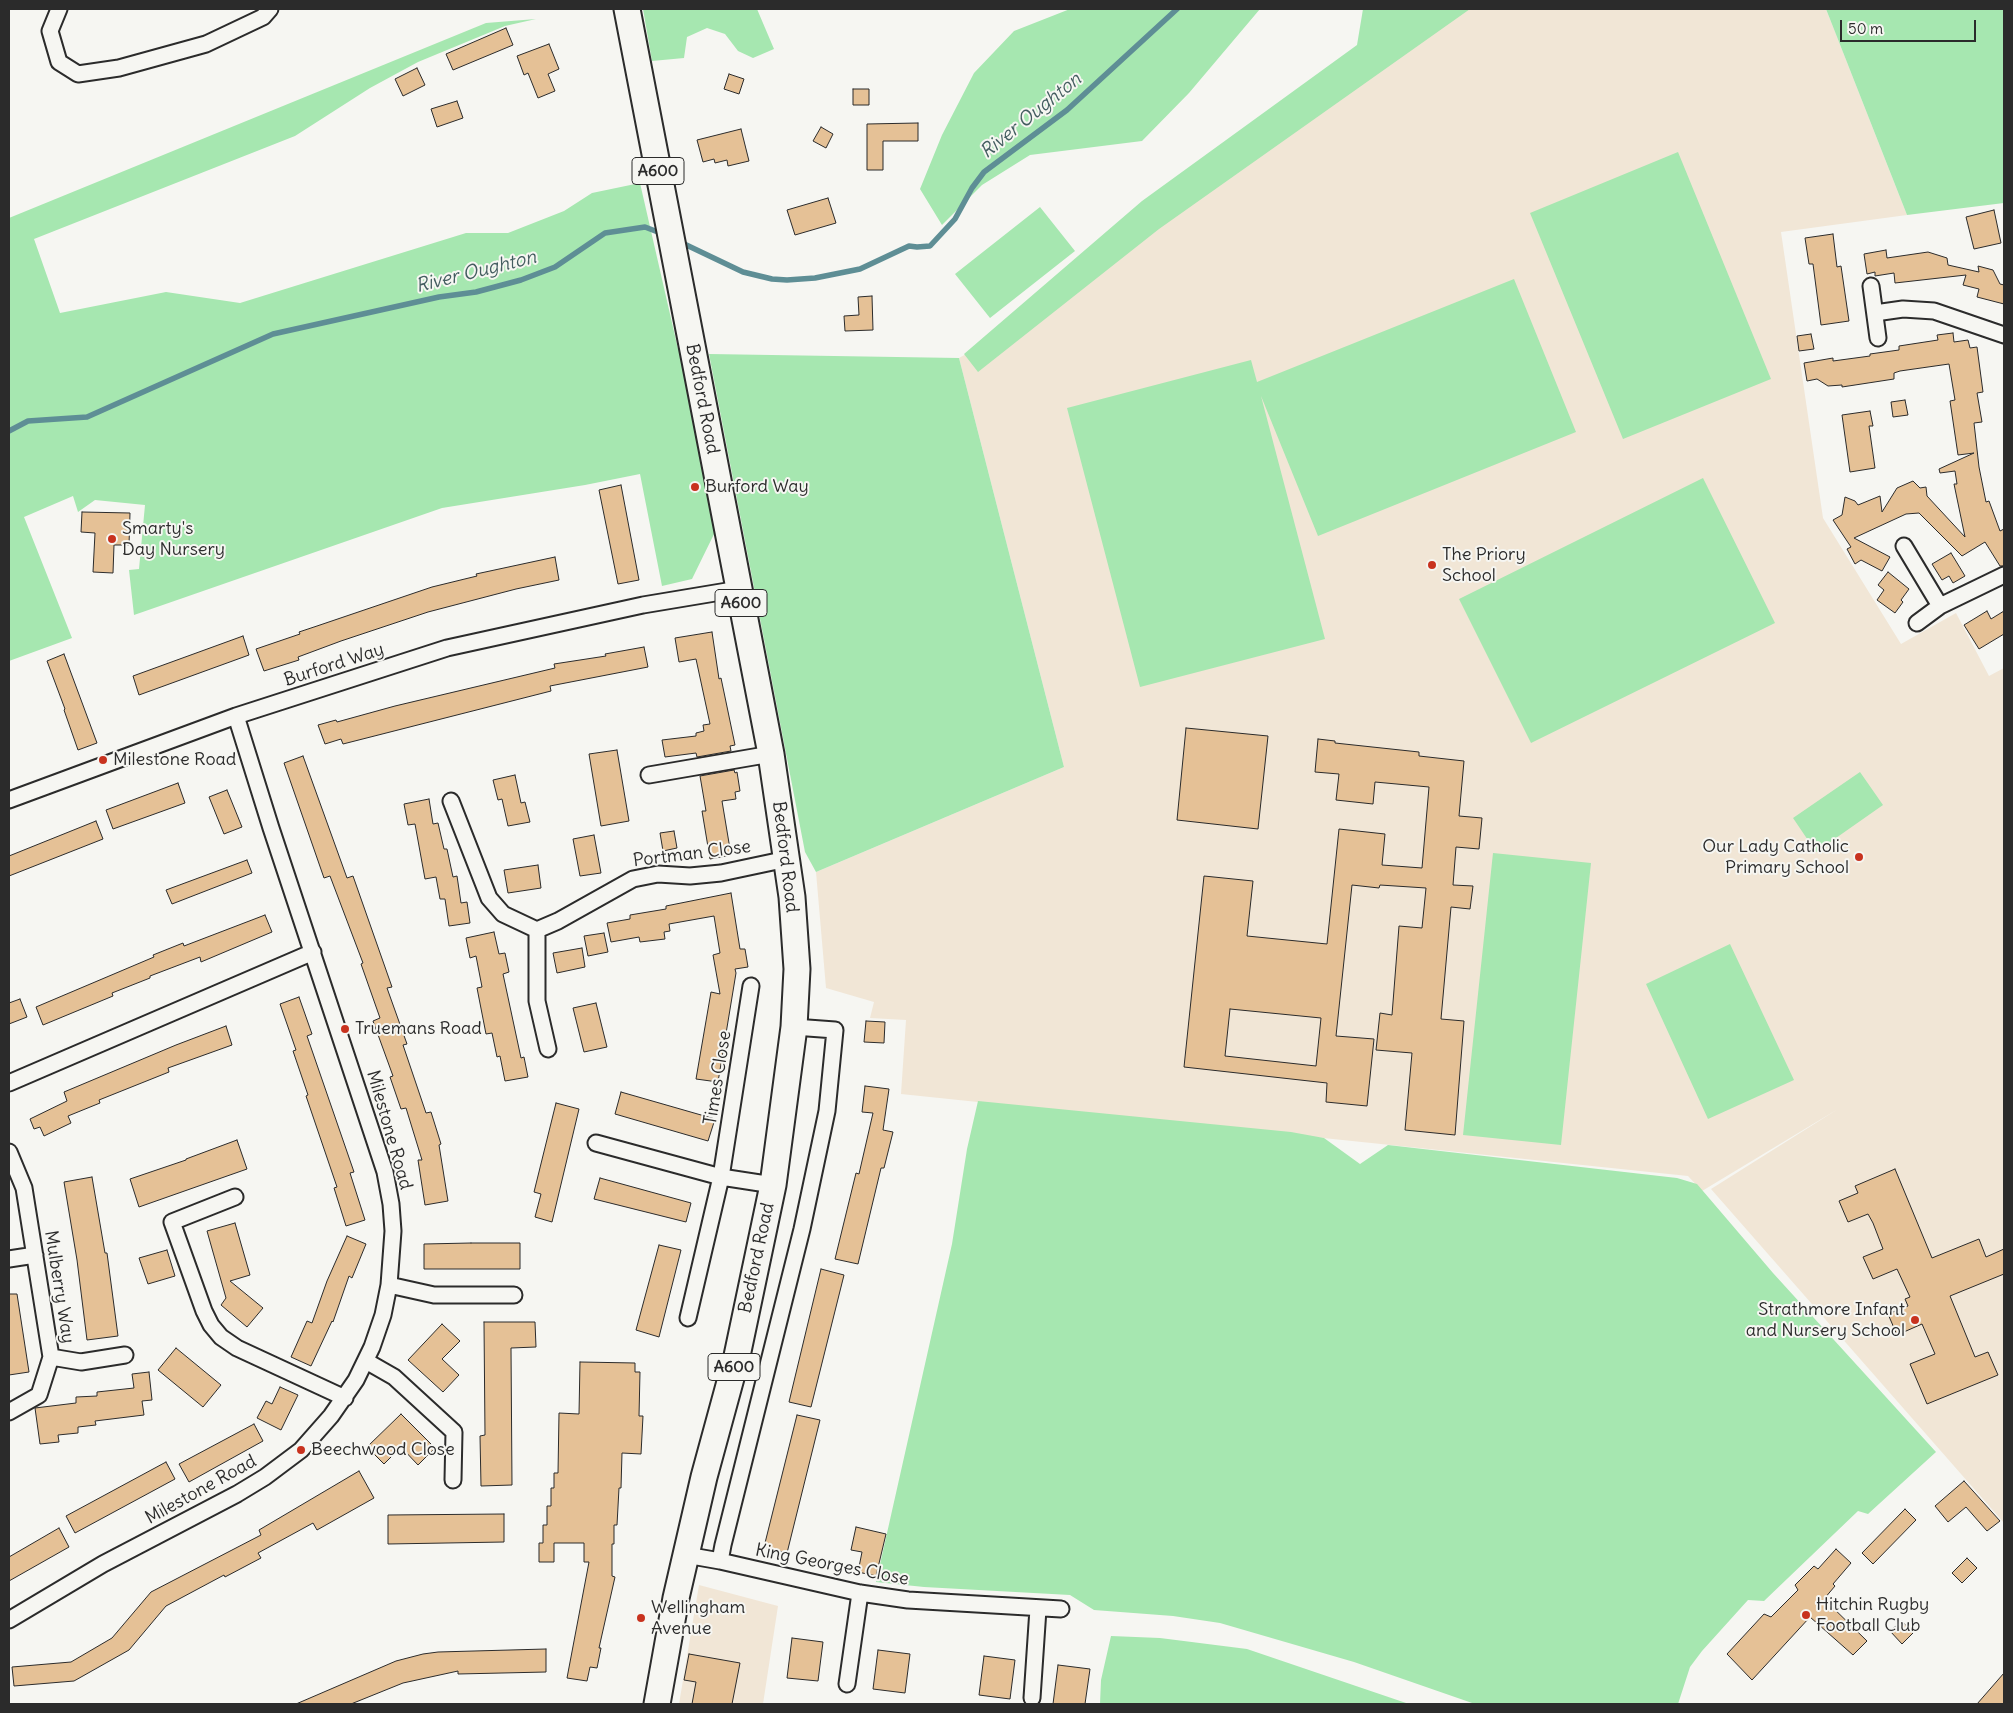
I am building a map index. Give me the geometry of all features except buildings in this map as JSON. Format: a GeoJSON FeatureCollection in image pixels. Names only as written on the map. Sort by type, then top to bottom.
{"type":"FeatureCollection","features":[{"type":"Feature","properties":{"kind":"main road","name":"Bedford Road"},"geometry":{"type":"LineString","coordinates":[[627,9],[771,754],[792,897],[797,970],[794,1027],[773,1185],[737,1356],[704,1477],[676,1598],[657,1704]]}},
{"type":"Feature","properties":{"kind":"street"},"geometry":{"type":"LineString","coordinates":[[60,9],[50,32],[59,62],[78,74],[119,68],[206,44],[263,17],[270,9]]}},
{"type":"Feature","properties":{"kind":"street"},"geometry":{"type":"LineString","coordinates":[[1871,286],[1878,338]]}},
{"type":"Feature","properties":{"kind":"street"},"geometry":{"type":"LineString","coordinates":[[1875,313],[1904,309],[1934,311],[2004,335]]}},
{"type":"Feature","properties":{"kind":"street"},"geometry":{"type":"LineString","coordinates":[[1904,546],[1940,606]]}},
{"type":"Feature","properties":{"kind":"street"},"geometry":{"type":"LineString","coordinates":[[1917,623],[1940,606],[2004,575]]}},
{"type":"Feature","properties":{"kind":"street","name":"Burford Way"},"geometry":{"type":"LineString","coordinates":[[9,800],[236,716],[447,648],[643,605],[739,589]]}},
{"type":"Feature","properties":{"kind":"street","name":"Milestone Road"},"geometry":{"type":"LineString","coordinates":[[9,1620],[103,1564],[206,1511],[265,1477],[301,1450],[332,1416],[345,1398],[366,1361],[383,1314],[389,1285],[393,1231],[391,1204],[385,1172],[271,828],[236,716]]}},
{"type":"Feature","properties":{"kind":"street"},"geometry":{"type":"LineString","coordinates":[[649,775],[771,754]]}},
{"type":"Feature","properties":{"kind":"street"},"geometry":{"type":"LineString","coordinates":[[451,801],[489,898],[504,914],[537,930],[537,1001],[548,1049]]}},
{"type":"Feature","properties":{"kind":"street","name":"Portman Close"},"geometry":{"type":"LineString","coordinates":[[537,930],[558,921],[633,879],[658,874],[690,876],[721,873],[787,859]]}},
{"type":"Feature","properties":{"kind":"street"},"geometry":{"type":"LineString","coordinates":[[9,1083],[313,952]]}},
{"type":"Feature","properties":{"kind":"street","name":"Times Close"},"geometry":{"type":"LineString","coordinates":[[688,1318],[721,1177],[752,986]]}},
{"type":"Feature","properties":{"kind":"street","name":"Bedford Road"},"geometry":{"type":"LineString","coordinates":[[720,1561],[802,1228],[827,1111],[835,1030],[794,1027]]}},
{"type":"Feature","properties":{"kind":"street"},"geometry":{"type":"LineString","coordinates":[[596,1143],[721,1177],[773,1185]]}},
{"type":"Feature","properties":{"kind":"street","name":"Mulberry Way"},"geometry":{"type":"LineString","coordinates":[[9,1152],[24,1188],[51,1357],[39,1394],[9,1412]]}},
{"type":"Feature","properties":{"kind":"street"},"geometry":{"type":"LineString","coordinates":[[236,1197],[172,1222],[204,1311],[211,1325],[221,1337],[237,1348],[345,1398]]}},
{"type":"Feature","properties":{"kind":"street"},"geometry":{"type":"LineString","coordinates":[[9,1259],[35,1255]]}},
{"type":"Feature","properties":{"kind":"street"},"geometry":{"type":"LineString","coordinates":[[389,1285],[434,1296],[514,1295]]}},
{"type":"Feature","properties":{"kind":"street"},"geometry":{"type":"LineString","coordinates":[[51,1357],[81,1362],[125,1354]]}},
{"type":"Feature","properties":{"kind":"street"},"geometry":{"type":"LineString","coordinates":[[366,1361],[394,1377],[454,1432],[453,1480]]}},
{"type":"Feature","properties":{"kind":"street","name":"King Georges Close"},"geometry":{"type":"LineString","coordinates":[[686,1555],[860,1593],[908,1600],[1061,1609]]}},
{"type":"Feature","properties":{"kind":"street"},"geometry":{"type":"LineString","coordinates":[[847,1684],[860,1593]]}},
{"type":"Feature","properties":{"kind":"street"},"geometry":{"type":"LineString","coordinates":[[1032,1698],[1038,1609]]}},
{"type":"Feature","properties":{"kind":"shaded area","name":"The Priory School"},"geometry":{"type":"Polygon","coordinates":[[[1437,9],[1826,9],[1907,215],[1781,232],[1823,518],[1901,644],[1956,613],[1989,676],[2004,668],[2004,1523],[1711,1189],[1838,1109],[1702,1191],[1688,1176],[901,1094],[906,1020],[870,1018],[874,1002],[826,988],[816,872],[1064,767],[959,358],[1437,9]]]}},
{"type":"Feature","properties":{"kind":"shaded area"},"geometry":{"type":"Polygon","coordinates":[[[699,1585],[778,1606],[763,1704],[679,1704],[699,1585]]]}},
{"type":"Feature","properties":{"kind":"green space"},"geometry":{"type":"Polygon","coordinates":[[[643,9],[757,9],[774,49],[753,58],[738,51],[725,34],[707,28],[687,37],[684,58],[652,61],[643,9]]]}},
{"type":"Feature","properties":{"kind":"green space"},"geometry":{"type":"Polygon","coordinates":[[[1070,9],[1260,9],[1189,93],[1142,141],[1030,155],[982,185],[942,225],[920,189],[942,135],[974,73],[1014,31],[1070,9]]]}},
{"type":"Feature","properties":{"kind":"green space"},"geometry":{"type":"Polygon","coordinates":[[[1363,9],[1470,9],[1159,229],[978,372],[964,354],[1142,201],[1357,45],[1363,9]]]}},
{"type":"Feature","properties":{"kind":"green space"},"geometry":{"type":"Polygon","coordinates":[[[1826,9],[2004,9],[2004,203],[1907,215],[1826,9]]]}},
{"type":"Feature","properties":{"kind":"green space"},"geometry":{"type":"Polygon","coordinates":[[[536,19],[505,26],[418,62],[370,88],[295,136],[34,239],[60,313],[166,292],[240,303],[466,233],[508,233],[564,211],[592,193],[640,183],[678,349],[683,352],[716,530],[692,579],[662,586],[640,474],[585,485],[442,508],[134,615],[129,570],[139,569],[145,505],[95,500],[78,512],[73,496],[24,517],[72,638],[9,661],[9,218],[486,23],[536,19]]]}},
{"type":"Feature","properties":{"kind":"green space"},"geometry":{"type":"Polygon","coordinates":[[[1678,152],[1771,379],[1623,439],[1530,213],[1678,152]]]}},
{"type":"Feature","properties":{"kind":"green space"},"geometry":{"type":"Polygon","coordinates":[[[1040,207],[1075,251],[990,318],[955,274],[1040,207]]]}},
{"type":"Feature","properties":{"kind":"green space"},"geometry":{"type":"Polygon","coordinates":[[[1514,279],[1576,432],[1318,536],[1261,396],[1325,639],[1140,687],[1067,408],[1251,360],[1257,382],[1514,279]]]}},
{"type":"Feature","properties":{"kind":"green space"},"geometry":{"type":"Polygon","coordinates":[[[709,354],[959,358],[1064,767],[816,872],[805,852],[709,354]]]}},
{"type":"Feature","properties":{"kind":"green space"},"geometry":{"type":"Polygon","coordinates":[[[1703,478],[1775,623],[1531,743],[1459,599],[1703,478]]]}},
{"type":"Feature","properties":{"kind":"green space"},"geometry":{"type":"Polygon","coordinates":[[[1860,772],[1883,805],[1816,852],[1793,818],[1860,772]]]}},
{"type":"Feature","properties":{"kind":"green space"},"geometry":{"type":"Polygon","coordinates":[[[1493,853],[1591,863],[1561,1145],[1463,1135],[1493,853]]]}},
{"type":"Feature","properties":{"kind":"green space"},"geometry":{"type":"Polygon","coordinates":[[[1730,944],[1794,1080],[1708,1119],[1646,984],[1730,944]]]}},
{"type":"Feature","properties":{"kind":"green space"},"geometry":{"type":"Polygon","coordinates":[[[978,1101],[1291,1132],[1324,1138],[1360,1164],[1388,1145],[1677,1178],[1697,1184],[1773,1273],[1936,1452],[1868,1514],[1858,1511],[1764,1601],[1748,1600],[1690,1667],[1678,1704],[1475,1704],[1354,1662],[1220,1623],[1173,1616],[1094,1610],[1070,1595],[924,1587],[876,1582],[952,1244],[967,1149],[978,1101]]]}},
{"type":"Feature","properties":{"kind":"green space"},"geometry":{"type":"Polygon","coordinates":[[[1111,1636],[1160,1638],[1247,1649],[1409,1704],[1100,1704],[1101,1680],[1111,1636]]]}},
{"type":"Feature","properties":{"kind":"waterway","name":"River Oughton"},"geometry":{"type":"LineString","coordinates":[[678,241],[743,272],[772,279],[787,280],[815,278],[860,269],[909,246],[930,246],[955,219],[972,188],[984,172],[1067,110],[1177,9]]}},
{"type":"Feature","properties":{"kind":"waterway","name":"River Oughton"},"geometry":{"type":"LineString","coordinates":[[9,431],[28,421],[87,417],[273,334],[439,297],[476,292],[521,280],[555,267],[605,233],[645,227],[663,234]]}},
{"type":"Feature","properties":{"kind":"place","name":"Burford Way"},"geometry":{"type":"Point","coordinates":[695,487]}},
{"type":"Feature","properties":{"kind":"place","name":"Smarty's Day Nursery"},"geometry":{"type":"Point","coordinates":[112,539]}},
{"type":"Feature","properties":{"kind":"place","name":"The Priory School"},"geometry":{"type":"Point","coordinates":[1432,565]}},
{"type":"Feature","properties":{"kind":"place","name":"Milestone Road"},"geometry":{"type":"Point","coordinates":[103,760]}},
{"type":"Feature","properties":{"kind":"place","name":"Our Lady Catholic Primary School"},"geometry":{"type":"Point","coordinates":[1859,857]}},
{"type":"Feature","properties":{"kind":"place","name":"Truemans Road"},"geometry":{"type":"Point","coordinates":[345,1029]}},
{"type":"Feature","properties":{"kind":"place","name":"Strathmore Infant and Nursery School"},"geometry":{"type":"Point","coordinates":[1915,1320]}},
{"type":"Feature","properties":{"kind":"place","name":"Beechwood Close"},"geometry":{"type":"Point","coordinates":[301,1450]}},
{"type":"Feature","properties":{"kind":"place","name":"Hitchin Rugby Football Club"},"geometry":{"type":"Point","coordinates":[1806,1615]}},
{"type":"Feature","properties":{"kind":"place","name":"Wellingham Avenue"},"geometry":{"type":"Point","coordinates":[641,1618]}}]}
